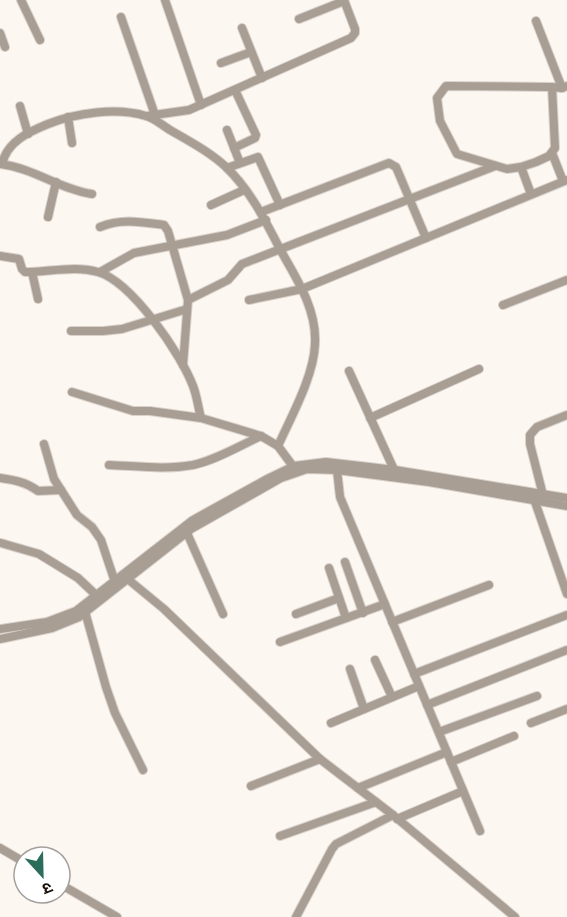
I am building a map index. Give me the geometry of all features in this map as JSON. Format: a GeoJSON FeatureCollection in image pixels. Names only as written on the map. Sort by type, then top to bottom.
{"type":"FeatureCollection","features":[{"type":"Feature","properties":{"kind":"street"},"geometry":{"type":"LineString","coordinates":[[21,0],[40,40]]}},
{"type":"Feature","properties":{"kind":"street"},"geometry":{"type":"LineString","coordinates":[[165,0],[201,105]]}},
{"type":"Feature","properties":{"kind":"street"},"geometry":{"type":"LineString","coordinates":[[92,194],[74,191],[40,175],[1,164],[4,154],[9,146],[28,134],[68,117],[106,113],[151,116],[180,112],[201,105],[354,36],[355,29],[344,0],[299,19]]}},
{"type":"Feature","properties":{"kind":"street"},"geometry":{"type":"LineString","coordinates":[[121,17],[151,116],[201,148],[227,168],[264,216],[302,289],[312,318],[315,344],[310,369],[278,446]]}},
{"type":"Feature","properties":{"kind":"street"},"geometry":{"type":"LineString","coordinates":[[536,21],[564,87],[446,86],[437,98],[440,121],[457,154],[507,169],[521,167],[536,162],[552,153],[555,148],[552,87]]}},
{"type":"Feature","properties":{"kind":"street"},"geometry":{"type":"LineString","coordinates":[[242,28],[262,78]]}},
{"type":"Feature","properties":{"kind":"street"},"geometry":{"type":"LineString","coordinates":[[0,33],[5,47]]}},
{"type":"Feature","properties":{"kind":"street"},"geometry":{"type":"LineString","coordinates":[[221,63],[251,52]]}},
{"type":"Feature","properties":{"kind":"street"},"geometry":{"type":"LineString","coordinates":[[234,148],[255,138],[256,135],[235,90]]}},
{"type":"Feature","properties":{"kind":"street"},"geometry":{"type":"LineString","coordinates":[[20,106],[28,134]]}},
{"type":"Feature","properties":{"kind":"street"},"geometry":{"type":"LineString","coordinates":[[68,117],[72,142]]}},
{"type":"Feature","properties":{"kind":"street"},"geometry":{"type":"LineString","coordinates":[[227,130],[240,163]]}},
{"type":"Feature","properties":{"kind":"street"},"geometry":{"type":"LineString","coordinates":[[249,300],[302,289],[565,181],[552,153]]}},
{"type":"Feature","properties":{"kind":"street"},"geometry":{"type":"LineString","coordinates":[[227,168],[258,157],[280,205]]}},
{"type":"Feature","properties":{"kind":"street"},"geometry":{"type":"LineString","coordinates":[[100,272],[129,255],[226,235],[264,216],[280,205],[389,163],[396,167],[426,238]]}},
{"type":"Feature","properties":{"kind":"street"},"geometry":{"type":"LineString","coordinates":[[188,300],[228,280],[242,264],[495,166]]}},
{"type":"Feature","properties":{"kind":"street"},"geometry":{"type":"LineString","coordinates":[[521,167],[531,195]]}},
{"type":"Feature","properties":{"kind":"street"},"geometry":{"type":"LineString","coordinates":[[48,217],[56,182]]}},
{"type":"Feature","properties":{"kind":"street"},"geometry":{"type":"LineString","coordinates":[[212,205],[244,190]]}},
{"type":"Feature","properties":{"kind":"street"},"geometry":{"type":"LineString","coordinates":[[100,227],[130,221],[164,225],[188,300],[183,365]]}},
{"type":"Feature","properties":{"kind":"street"},"geometry":{"type":"LineString","coordinates":[[0,256],[19,259],[25,272],[86,269],[100,272],[124,287],[153,319],[183,365],[193,387],[201,418]]}},
{"type":"Feature","properties":{"kind":"street"},"geometry":{"type":"LineString","coordinates":[[32,272],[38,299]]}},
{"type":"Feature","properties":{"kind":"street"},"geometry":{"type":"LineString","coordinates":[[503,305],[567,280]]}},
{"type":"Feature","properties":{"kind":"street"},"geometry":{"type":"LineString","coordinates":[[71,331],[113,331],[187,309]]}},
{"type":"Feature","properties":{"kind":"street"},"geometry":{"type":"LineString","coordinates":[[370,418],[480,369]]}},
{"type":"Feature","properties":{"kind":"street"},"geometry":{"type":"LineString","coordinates":[[349,371],[396,474]]}},
{"type":"Feature","properties":{"kind":"street"},"geometry":{"type":"LineString","coordinates":[[72,392],[133,411],[201,418],[261,436],[278,446],[295,469]]}},
{"type":"Feature","properties":{"kind":"street"},"geometry":{"type":"LineString","coordinates":[[543,495],[530,444],[530,435],[537,427],[567,415]]}},
{"type":"Feature","properties":{"kind":"street"},"geometry":{"type":"LineString","coordinates":[[109,465],[170,467],[192,465],[261,436]]}},
{"type":"Feature","properties":{"kind":"street"},"geometry":{"type":"LineString","coordinates":[[44,444],[54,479],[77,515],[92,527],[101,540],[115,582]]}},
{"type":"Feature","properties":{"kind":"street"},"geometry":{"type":"LineString","coordinates":[[0,639],[70,622],[193,520],[267,478],[295,469],[326,462],[533,496],[567,506]]}},
{"type":"Feature","properties":{"kind":"street"},"geometry":{"type":"LineString","coordinates":[[0,629],[47,622],[85,610],[97,596],[115,582],[187,533],[295,469],[318,468],[396,474]]}},
{"type":"Feature","properties":{"kind":"street"},"geometry":{"type":"LineString","coordinates":[[337,470],[340,497],[480,831]]}},
{"type":"Feature","properties":{"kind":"street"},"geometry":{"type":"LineString","coordinates":[[0,478],[30,485],[38,491],[61,490]]}},
{"type":"Feature","properties":{"kind":"street"},"geometry":{"type":"LineString","coordinates":[[533,496],[567,498]]}},
{"type":"Feature","properties":{"kind":"street"},"geometry":{"type":"LineString","coordinates":[[533,496],[567,594]]}},
{"type":"Feature","properties":{"kind":"street"},"geometry":{"type":"LineString","coordinates":[[187,533],[223,614]]}},
{"type":"Feature","properties":{"kind":"street"},"geometry":{"type":"LineString","coordinates":[[1,543],[39,554],[78,578],[97,596]]}},
{"type":"Feature","properties":{"kind":"street"},"geometry":{"type":"LineString","coordinates":[[345,562],[363,613]]}},
{"type":"Feature","properties":{"kind":"street"},"geometry":{"type":"LineString","coordinates":[[328,568],[346,618]]}},
{"type":"Feature","properties":{"kind":"street"},"geometry":{"type":"LineString","coordinates":[[125,577],[164,609],[320,759],[395,817],[515,917]]}},
{"type":"Feature","properties":{"kind":"street"},"geometry":{"type":"LineString","coordinates":[[393,622],[489,585]]}},
{"type":"Feature","properties":{"kind":"street"},"geometry":{"type":"LineString","coordinates":[[296,614],[339,598]]}},
{"type":"Feature","properties":{"kind":"street"},"geometry":{"type":"LineString","coordinates":[[280,642],[385,604]]}},
{"type":"Feature","properties":{"kind":"street"},"geometry":{"type":"LineString","coordinates":[[85,610],[115,713],[143,770]]}},
{"type":"Feature","properties":{"kind":"street"},"geometry":{"type":"LineString","coordinates":[[414,674],[567,615]]}},
{"type":"Feature","properties":{"kind":"street"},"geometry":{"type":"LineString","coordinates":[[427,705],[567,650]]}},
{"type":"Feature","properties":{"kind":"street"},"geometry":{"type":"LineString","coordinates":[[375,660],[392,697]]}},
{"type":"Feature","properties":{"kind":"street"},"geometry":{"type":"LineString","coordinates":[[350,669],[364,709]]}},
{"type":"Feature","properties":{"kind":"street"},"geometry":{"type":"LineString","coordinates":[[331,723],[419,686]]}},
{"type":"Feature","properties":{"kind":"street"},"geometry":{"type":"LineString","coordinates":[[439,732],[537,696]]}},
{"type":"Feature","properties":{"kind":"street"},"geometry":{"type":"LineString","coordinates":[[531,723],[567,709]]}},
{"type":"Feature","properties":{"kind":"street"},"geometry":{"type":"LineString","coordinates":[[451,762],[514,736]]}},
{"type":"Feature","properties":{"kind":"street"},"geometry":{"type":"LineString","coordinates":[[358,788],[447,752]]}},
{"type":"Feature","properties":{"kind":"street"},"geometry":{"type":"LineString","coordinates":[[251,786],[320,759]]}},
{"type":"Feature","properties":{"kind":"street"},"geometry":{"type":"LineString","coordinates":[[296,917],[336,844],[395,817],[463,791]]}},
{"type":"Feature","properties":{"kind":"street"},"geometry":{"type":"LineString","coordinates":[[280,836],[376,802]]}},
{"type":"Feature","properties":{"kind":"street"},"geometry":{"type":"LineString","coordinates":[[72,891],[117,917]]}},
{"type":"Feature","properties":{"kind":"street"},"geometry":{"type":"LineString","coordinates":[[98,907],[102,917]]}}]}
